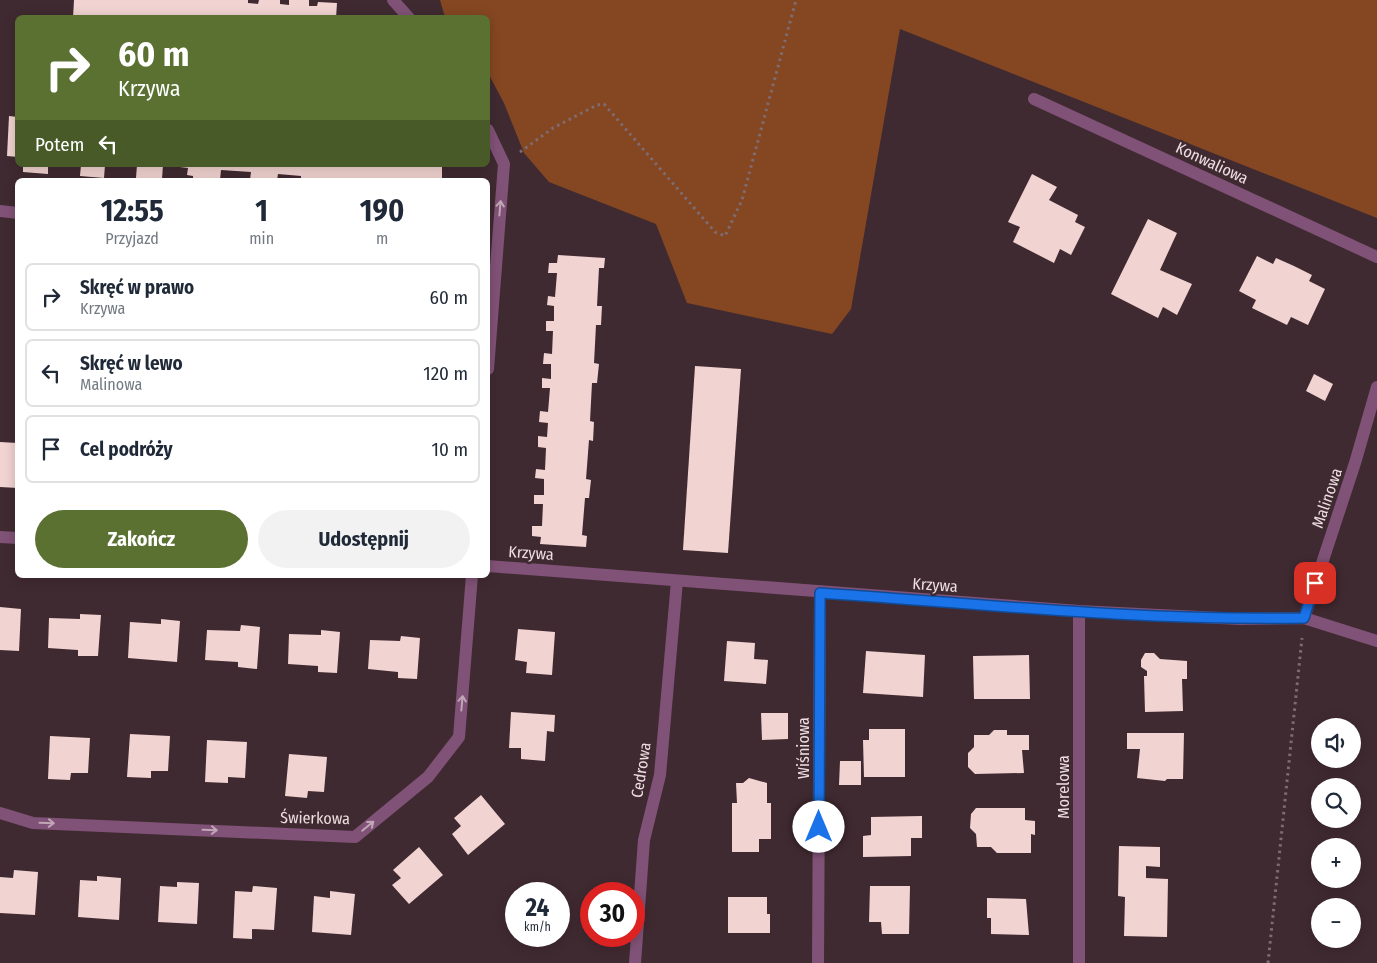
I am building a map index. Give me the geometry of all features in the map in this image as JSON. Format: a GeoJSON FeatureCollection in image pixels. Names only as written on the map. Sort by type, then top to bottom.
{"type":"FeatureCollection","features":[{"type":"Feature","properties":{"kind":"street"},"geometry":{"type":"LineString","coordinates":[[393,0],[406,15]]}},
{"type":"Feature","properties":{"kind":"street","name":"Konwaliowa"},"geometry":{"type":"LineString","coordinates":[[1034,98],[1377,257]]}},
{"type":"Feature","properties":{"kind":"street"},"geometry":{"type":"LineString","coordinates":[[490,134],[504,164],[492,257],[490,313]]}},
{"type":"Feature","properties":{"kind":"street"},"geometry":{"type":"LineString","coordinates":[[0,211],[15,213]]}},
{"type":"Feature","properties":{"kind":"street","name":"Malinowa"},"geometry":{"type":"LineString","coordinates":[[1304,618],[1355,463],[1377,387]]}},
{"type":"Feature","properties":{"kind":"street"},"geometry":{"type":"LineString","coordinates":[[0,536],[15,538]]}},
{"type":"Feature","properties":{"kind":"street","name":"Krzywa"},"geometry":{"type":"LineString","coordinates":[[490,566],[820,593],[1079,611],[1240,619],[1304,618],[1377,641]]}},
{"type":"Feature","properties":{"kind":"street","name":"Świerkowa"},"geometry":{"type":"LineString","coordinates":[[0,812],[33,823],[355,837],[428,777],[459,737],[472,578]]}},
{"type":"Feature","properties":{"kind":"street","name":"Cedrowa"},"geometry":{"type":"LineString","coordinates":[[635,963],[644,840],[660,775],[677,581]]}},
{"type":"Feature","properties":{"kind":"street","name":"Wiśniowa"},"geometry":{"type":"LineString","coordinates":[[818,963],[820,593]]}},
{"type":"Feature","properties":{"kind":"street","name":"Morelowa"},"geometry":{"type":"LineString","coordinates":[[1079,611],[1079,963]]}},
{"type":"Feature","properties":{"kind":"path"},"geometry":{"type":"LineString","coordinates":[[504,164],[553,128],[604,104],[715,232],[725,236],[742,200],[796,0]]}},
{"type":"Feature","properties":{"kind":"path"},"geometry":{"type":"LineString","coordinates":[[1268,963],[1304,618]]}},
{"type":"Feature","properties":{"kind":"shaded area"},"geometry":{"type":"Polygon","coordinates":[[[440,0],[1377,0],[1377,218],[900,29],[851,309],[832,334],[687,303],[656,224],[549,182],[524,153],[504,103],[490,77],[490,15],[444,15],[440,0]]]}},
{"type":"Feature","properties":{"kind":"building"},"geometry":{"type":"Polygon","coordinates":[[[74,0],[248,0],[248,3],[258,4],[259,0],[280,0],[280,4],[289,5],[289,0],[309,0],[309,6],[317,6],[318,2],[337,3],[336,15],[73,15],[74,0]]]}},
{"type":"Feature","properties":{"kind":"building"},"geometry":{"type":"Polygon","coordinates":[[[9,116],[15,117],[15,157],[7,156],[9,116]]]}},
{"type":"Feature","properties":{"kind":"building"},"geometry":{"type":"Polygon","coordinates":[[[23,167],[48,167],[48,174],[23,172],[23,167]]]}},
{"type":"Feature","properties":{"kind":"building"},"geometry":{"type":"Polygon","coordinates":[[[81,167],[105,167],[104,178],[80,176],[81,167]]]}},
{"type":"Feature","properties":{"kind":"building"},"geometry":{"type":"Polygon","coordinates":[[[137,167],[163,167],[162,178],[136,178],[137,167]]]}},
{"type":"Feature","properties":{"kind":"building"},"geometry":{"type":"Polygon","coordinates":[[[180,167],[442,167],[442,178],[301,178],[301,176],[278,174],[277,178],[250,178],[251,172],[221,170],[220,178],[193,178],[193,176],[187,175],[188,168],[180,167]]]}},
{"type":"Feature","properties":{"kind":"building"},"geometry":{"type":"Polygon","coordinates":[[[1032,174],[1057,187],[1049,200],[1078,215],[1075,222],[1085,227],[1071,255],[1060,249],[1054,263],[1013,242],[1020,227],[1008,222],[1032,174]]]}},
{"type":"Feature","properties":{"kind":"building"},"geometry":{"type":"Polygon","coordinates":[[[1148,219],[1177,233],[1160,270],[1192,284],[1177,315],[1163,307],[1158,318],[1111,294],[1148,219]]]}},
{"type":"Feature","properties":{"kind":"building"},"geometry":{"type":"Polygon","coordinates":[[[558,255],[605,258],[604,268],[599,268],[597,306],[602,306],[601,325],[596,325],[594,363],[599,364],[597,383],[592,383],[590,421],[594,422],[593,441],[589,440],[586,479],[591,480],[589,498],[585,498],[582,535],[587,536],[586,547],[540,544],[541,537],[532,536],[532,526],[542,526],[543,504],[534,504],[534,495],[544,495],[544,479],[535,478],[536,469],[545,470],[546,448],[538,447],[538,436],[547,437],[548,423],[539,422],[540,411],[548,412],[550,388],[542,388],[542,378],[551,379],[551,364],[543,364],[544,353],[552,354],[553,331],[546,331],[546,321],[554,321],[554,306],[547,305],[548,296],[555,297],[557,273],[548,273],[549,263],[557,263],[558,255]]]}},
{"type":"Feature","properties":{"kind":"building"},"geometry":{"type":"Polygon","coordinates":[[[1257,256],[1273,264],[1276,258],[1294,266],[1312,275],[1309,281],[1325,289],[1308,325],[1291,317],[1287,325],[1252,308],[1256,300],[1239,291],[1257,256]]]}},
{"type":"Feature","properties":{"kind":"building"},"geometry":{"type":"Polygon","coordinates":[[[695,366],[741,369],[728,553],[683,550],[695,366]]]}},
{"type":"Feature","properties":{"kind":"building"},"geometry":{"type":"Polygon","coordinates":[[[1314,374],[1333,384],[1325,401],[1306,391],[1314,374]]]}},
{"type":"Feature","properties":{"kind":"building"},"geometry":{"type":"Polygon","coordinates":[[[0,442],[15,443],[15,488],[0,487],[0,442]]]}},
{"type":"Feature","properties":{"kind":"building"},"geometry":{"type":"Polygon","coordinates":[[[0,607],[21,609],[19,651],[0,650],[0,607]]]}},
{"type":"Feature","properties":{"kind":"building"},"geometry":{"type":"Polygon","coordinates":[[[80,614],[101,615],[98,656],[78,656],[78,650],[48,648],[49,618],[80,619],[80,614]]]}},
{"type":"Feature","properties":{"kind":"building"},"geometry":{"type":"Polygon","coordinates":[[[161,619],[180,621],[177,662],[128,658],[130,622],[161,624],[161,619]]]}},
{"type":"Feature","properties":{"kind":"building"},"geometry":{"type":"Polygon","coordinates":[[[241,625],[260,627],[257,669],[238,667],[238,662],[205,660],[207,630],[240,631],[241,625]]]}},
{"type":"Feature","properties":{"kind":"building"},"geometry":{"type":"Polygon","coordinates":[[[518,629],[555,632],[552,675],[526,673],[527,662],[515,660],[518,629]]]}},
{"type":"Feature","properties":{"kind":"building"},"geometry":{"type":"Polygon","coordinates":[[[321,630],[340,632],[337,673],[318,672],[318,666],[288,664],[289,634],[321,635],[321,630]]]}},
{"type":"Feature","properties":{"kind":"building"},"geometry":{"type":"Polygon","coordinates":[[[401,636],[420,638],[417,679],[398,678],[398,672],[368,669],[370,640],[400,641],[401,636]]]}},
{"type":"Feature","properties":{"kind":"building"},"geometry":{"type":"Polygon","coordinates":[[[727,641],[755,643],[754,659],[768,660],[766,684],[724,681],[727,641]]]}},
{"type":"Feature","properties":{"kind":"building"},"geometry":{"type":"Polygon","coordinates":[[[866,651],[925,655],[923,697],[863,693],[866,651]]]}},
{"type":"Feature","properties":{"kind":"building"},"geometry":{"type":"Polygon","coordinates":[[[1145,653],[1154,653],[1160,659],[1187,661],[1187,679],[1182,679],[1183,711],[1145,712],[1144,676],[1147,676],[1147,671],[1141,667],[1141,660],[1145,653]]]}},
{"type":"Feature","properties":{"kind":"building"},"geometry":{"type":"Polygon","coordinates":[[[1029,655],[1030,699],[974,699],[973,656],[1029,655]]]}},
{"type":"Feature","properties":{"kind":"building"},"geometry":{"type":"Polygon","coordinates":[[[511,712],[555,715],[554,732],[547,731],[545,761],[521,759],[521,748],[509,748],[511,712]]]}},
{"type":"Feature","properties":{"kind":"building"},"geometry":{"type":"Polygon","coordinates":[[[761,713],[788,713],[788,739],[762,740],[761,713]]]}},
{"type":"Feature","properties":{"kind":"building"},"geometry":{"type":"Polygon","coordinates":[[[869,729],[905,729],[905,777],[864,777],[863,740],[869,740],[869,729]]]}},
{"type":"Feature","properties":{"kind":"building"},"geometry":{"type":"Polygon","coordinates":[[[994,730],[1007,730],[1007,735],[1029,735],[1029,750],[1022,750],[1024,773],[975,774],[968,767],[968,753],[974,747],[974,735],[989,735],[994,730]]]}},
{"type":"Feature","properties":{"kind":"building"},"geometry":{"type":"Polygon","coordinates":[[[1127,733],[1184,733],[1183,779],[1167,779],[1165,781],[1137,778],[1140,749],[1127,749],[1127,733]]]}},
{"type":"Feature","properties":{"kind":"building"},"geometry":{"type":"Polygon","coordinates":[[[130,734],[170,736],[168,771],[151,771],[151,778],[127,777],[130,734]]]}},
{"type":"Feature","properties":{"kind":"building"},"geometry":{"type":"Polygon","coordinates":[[[50,736],[90,738],[88,773],[71,773],[70,780],[48,779],[50,736]]]}},
{"type":"Feature","properties":{"kind":"building"},"geometry":{"type":"Polygon","coordinates":[[[207,740],[247,742],[245,778],[228,777],[228,783],[205,782],[207,740]]]}},
{"type":"Feature","properties":{"kind":"building"},"geometry":{"type":"Polygon","coordinates":[[[289,754],[327,757],[324,792],[308,791],[307,798],[285,796],[289,754]]]}},
{"type":"Feature","properties":{"kind":"building"},"geometry":{"type":"Polygon","coordinates":[[[840,761],[861,761],[861,785],[839,785],[840,761]]]}},
{"type":"Feature","properties":{"kind":"building"},"geometry":{"type":"Polygon","coordinates":[[[749,778],[767,783],[767,803],[771,803],[771,839],[759,839],[759,852],[732,852],[732,803],[737,803],[736,783],[743,783],[749,778]]]}},
{"type":"Feature","properties":{"kind":"building"},"geometry":{"type":"Polygon","coordinates":[[[481,795],[505,824],[468,855],[452,834],[461,826],[454,818],[481,795]]]}},
{"type":"Feature","properties":{"kind":"building"},"geometry":{"type":"Polygon","coordinates":[[[976,808],[1025,808],[1025,820],[1035,821],[1035,835],[1031,834],[1031,853],[997,853],[991,847],[977,847],[976,834],[970,828],[971,814],[976,808]]]}},
{"type":"Feature","properties":{"kind":"building"},"geometry":{"type":"Polygon","coordinates":[[[922,816],[922,838],[911,838],[911,856],[863,857],[863,836],[871,835],[871,817],[922,816]]]}},
{"type":"Feature","properties":{"kind":"building"},"geometry":{"type":"Polygon","coordinates":[[[1119,846],[1160,847],[1160,867],[1146,866],[1146,878],[1168,879],[1167,937],[1124,936],[1125,897],[1118,896],[1119,846]]]}},
{"type":"Feature","properties":{"kind":"building"},"geometry":{"type":"Polygon","coordinates":[[[419,847],[443,875],[409,904],[392,885],[401,878],[393,870],[419,847]]]}},
{"type":"Feature","properties":{"kind":"building"},"geometry":{"type":"Polygon","coordinates":[[[14,870],[38,872],[35,915],[0,913],[0,877],[13,878],[14,870]]]}},
{"type":"Feature","properties":{"kind":"building"},"geometry":{"type":"Polygon","coordinates":[[[97,876],[121,878],[119,920],[78,917],[80,880],[97,881],[97,876]]]}},
{"type":"Feature","properties":{"kind":"building"},"geometry":{"type":"Polygon","coordinates":[[[177,882],[199,883],[197,924],[158,922],[160,886],[177,887],[177,882]]]}},
{"type":"Feature","properties":{"kind":"building"},"geometry":{"type":"Polygon","coordinates":[[[253,886],[277,888],[274,930],[252,929],[252,939],[233,938],[235,891],[252,892],[253,886]]]}},
{"type":"Feature","properties":{"kind":"building"},"geometry":{"type":"Polygon","coordinates":[[[870,886],[910,886],[909,934],[882,934],[881,922],[869,922],[870,886]]]}},
{"type":"Feature","properties":{"kind":"building"},"geometry":{"type":"Polygon","coordinates":[[[330,891],[355,894],[351,935],[312,932],[314,896],[330,898],[330,891]]]}},
{"type":"Feature","properties":{"kind":"building"},"geometry":{"type":"Polygon","coordinates":[[[728,897],[767,897],[767,914],[770,914],[770,933],[728,933],[728,897]]]}},
{"type":"Feature","properties":{"kind":"building"},"geometry":{"type":"Polygon","coordinates":[[[987,898],[1026,899],[1029,935],[991,934],[991,918],[987,918],[987,898]]]}},
{"type":"Feature","properties":{"kind":"route"},"geometry":{"type":"LineString","coordinates":[[819,827],[820,593],[1079,611],[1240,619],[1304,618],[1315,583]]}}]}
